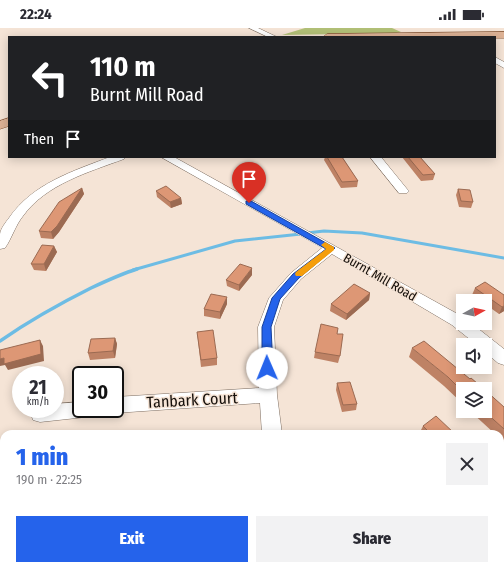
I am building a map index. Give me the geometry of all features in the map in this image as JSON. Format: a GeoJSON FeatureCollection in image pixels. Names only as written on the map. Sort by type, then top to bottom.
{"type":"FeatureCollection","features":[{"type":"Feature","properties":{"kind":"main road"},"geometry":{"type":"LineString","coordinates":[[464,36],[504,35]]}},
{"type":"Feature","properties":{"kind":"street"},"geometry":{"type":"LineString","coordinates":[[252,28],[272,36]]}},
{"type":"Feature","properties":{"kind":"street"},"geometry":{"type":"LineString","coordinates":[[496,60],[504,66]]}},
{"type":"Feature","properties":{"kind":"street"},"geometry":{"type":"LineString","coordinates":[[0,245],[22,209],[46,188],[78,173],[117,158]]}},
{"type":"Feature","properties":{"kind":"street","name":"Burnt Mill Road"},"geometry":{"type":"LineString","coordinates":[[168,158],[331,248],[458,322],[504,358]]}},
{"type":"Feature","properties":{"kind":"street"},"geometry":{"type":"LineString","coordinates":[[376,158],[403,191]]}},
{"type":"Feature","properties":{"kind":"street"},"geometry":{"type":"LineString","coordinates":[[272,430],[268,395],[266,327],[276,298],[296,276],[331,248]]}},
{"type":"Feature","properties":{"kind":"street","name":"Tanbark Court"},"geometry":{"type":"LineString","coordinates":[[124,404],[268,395]]}},
{"type":"Feature","properties":{"kind":"green space"},"geometry":{"type":"Polygon","coordinates":[[[305,28],[392,28],[401,32],[282,35],[305,28]]]}},
{"type":"Feature","properties":{"kind":"building"},"geometry":{"type":"Polygon","coordinates":[[[328,158],[343,158],[358,181],[342,182],[328,158]]]}},
{"type":"Feature","properties":{"kind":"building"},"geometry":{"type":"Polygon","coordinates":[[[409,158],[421,158],[435,174],[423,175],[409,158]]]}},
{"type":"Feature","properties":{"kind":"building"},"geometry":{"type":"Polygon","coordinates":[[[166,186],[181,198],[170,202],[156,191],[166,186]]]}},
{"type":"Feature","properties":{"kind":"building"},"geometry":{"type":"Polygon","coordinates":[[[82,188],[57,226],[51,232],[39,231],[59,202],[82,188]]]}},
{"type":"Feature","properties":{"kind":"building"},"geometry":{"type":"Polygon","coordinates":[[[458,189],[470,190],[473,202],[461,201],[458,189]]]}},
{"type":"Feature","properties":{"kind":"building"},"geometry":{"type":"Polygon","coordinates":[[[42,245],[54,246],[44,264],[31,264],[42,245]]]}},
{"type":"Feature","properties":{"kind":"building"},"geometry":{"type":"Polygon","coordinates":[[[240,264],[252,268],[239,285],[226,280],[240,264]]]}},
{"type":"Feature","properties":{"kind":"building"},"geometry":{"type":"Polygon","coordinates":[[[485,282],[504,295],[504,306],[502,307],[492,300],[492,294],[484,294],[475,288],[485,282]]]}},
{"type":"Feature","properties":{"kind":"building"},"geometry":{"type":"Polygon","coordinates":[[[354,284],[370,293],[347,314],[331,304],[354,284]]]}},
{"type":"Feature","properties":{"kind":"building"},"geometry":{"type":"Polygon","coordinates":[[[211,294],[227,297],[220,312],[204,309],[211,294]]]}},
{"type":"Feature","properties":{"kind":"building"},"geometry":{"type":"Polygon","coordinates":[[[321,324],[338,328],[337,334],[343,334],[340,356],[315,352],[321,324]]]}},
{"type":"Feature","properties":{"kind":"building"},"geometry":{"type":"Polygon","coordinates":[[[213,330],[217,358],[201,360],[197,332],[213,330]]]}},
{"type":"Feature","properties":{"kind":"building"},"geometry":{"type":"Polygon","coordinates":[[[115,338],[113,351],[88,353],[91,339],[115,338]]]}},
{"type":"Feature","properties":{"kind":"building"},"geometry":{"type":"Polygon","coordinates":[[[40,340],[41,354],[4,364],[4,358],[0,359],[0,350],[40,340]]]}},
{"type":"Feature","properties":{"kind":"building"},"geometry":{"type":"Polygon","coordinates":[[[424,341],[456,367],[456,374],[464,374],[476,382],[456,382],[456,385],[412,348],[424,341]]]}},
{"type":"Feature","properties":{"kind":"building"},"geometry":{"type":"Polygon","coordinates":[[[350,382],[357,404],[343,405],[337,383],[350,382]]]}},
{"type":"Feature","properties":{"kind":"building"},"geometry":{"type":"Polygon","coordinates":[[[492,396],[504,407],[504,429],[492,418],[492,396]]]}},
{"type":"Feature","properties":{"kind":"building"},"geometry":{"type":"Polygon","coordinates":[[[436,416],[451,430],[427,430],[423,426],[436,416]]]}},
{"type":"Feature","properties":{"kind":"waterway"},"geometry":{"type":"LineString","coordinates":[[307,233],[324,231],[362,233],[504,258]]}},
{"type":"Feature","properties":{"kind":"waterway"},"geometry":{"type":"LineString","coordinates":[[133,270],[235,241],[301,234]]}},
{"type":"Feature","properties":{"kind":"waterway"},"geometry":{"type":"LineString","coordinates":[[0,341],[79,294],[137,269]]}},
{"type":"Feature","properties":{"kind":"slow traffic"},"geometry":{"type":"LineString","coordinates":[[299,274],[331,248],[325,245]]}},
{"type":"Feature","properties":{"kind":"route"},"geometry":{"type":"LineString","coordinates":[[249,203],[331,248],[296,276],[276,298],[266,327],[267,368]]}}]}
